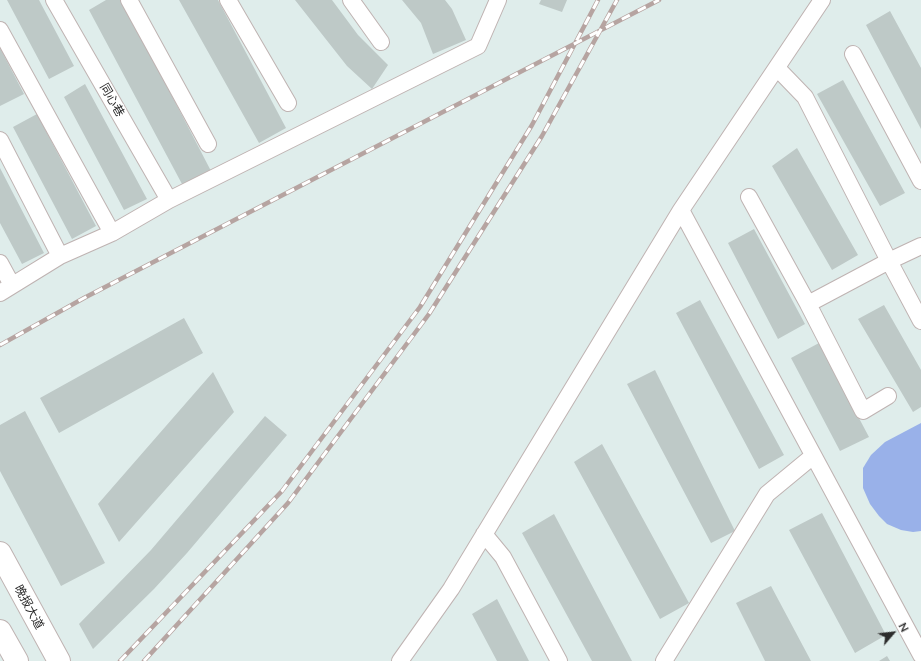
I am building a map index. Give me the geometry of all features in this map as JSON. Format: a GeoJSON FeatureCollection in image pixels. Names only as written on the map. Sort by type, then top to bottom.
{"type":"FeatureCollection","features":[{"type":"Feature","properties":{"kind":"main road","name":"晚报大道"},"geometry":{"type":"LineString","coordinates":[[0,553],[59,661]]}},
{"type":"Feature","properties":{"kind":"main road"},"geometry":{"type":"LineString","coordinates":[[0,631],[17,661]]}},
{"type":"Feature","properties":{"kind":"street","name":"同心巷"},"geometry":{"type":"LineString","coordinates":[[54,0],[169,200]]}},
{"type":"Feature","properties":{"kind":"street"},"geometry":{"type":"LineString","coordinates":[[129,0],[208,144]]}},
{"type":"Feature","properties":{"kind":"street"},"geometry":{"type":"LineString","coordinates":[[228,0],[288,103]]}},
{"type":"Feature","properties":{"kind":"street"},"geometry":{"type":"LineString","coordinates":[[351,0],[381,42]]}},
{"type":"Feature","properties":{"kind":"street"},"geometry":{"type":"LineString","coordinates":[[400,661],[451,589],[681,210],[822,0]]}},
{"type":"Feature","properties":{"kind":"street"},"geometry":{"type":"LineString","coordinates":[[0,263],[6,289],[60,256],[112,233],[169,200],[478,46],[493,3]]}},
{"type":"Feature","properties":{"kind":"street"},"geometry":{"type":"LineString","coordinates":[[0,30],[112,233]]}},
{"type":"Feature","properties":{"kind":"street"},"geometry":{"type":"LineString","coordinates":[[853,54],[921,181]]}},
{"type":"Feature","properties":{"kind":"street"},"geometry":{"type":"LineString","coordinates":[[777,68],[805,97],[888,261],[921,322]]}},
{"type":"Feature","properties":{"kind":"street"},"geometry":{"type":"LineString","coordinates":[[0,140],[60,256]]}},
{"type":"Feature","properties":{"kind":"street"},"geometry":{"type":"LineString","coordinates":[[749,196],[808,304],[863,411],[888,396]]}},
{"type":"Feature","properties":{"kind":"street"},"geometry":{"type":"LineString","coordinates":[[681,210],[921,655]]}},
{"type":"Feature","properties":{"kind":"street"},"geometry":{"type":"LineString","coordinates":[[808,304],[888,261],[921,246]]}},
{"type":"Feature","properties":{"kind":"street"},"geometry":{"type":"LineString","coordinates":[[664,661],[767,494],[813,456]]}},
{"type":"Feature","properties":{"kind":"street"},"geometry":{"type":"LineString","coordinates":[[484,534],[503,557],[559,661]]}},
{"type":"Feature","properties":{"kind":"shaded area"},"geometry":{"type":"Polygon","coordinates":[[[921,423],[921,531],[913,532],[901,530],[887,524],[879,516],[870,504],[863,488],[863,468],[871,455],[885,442],[921,423]]]}},
{"type":"Feature","properties":{"kind":"building"},"geometry":{"type":"Polygon","coordinates":[[[7,0],[39,0],[74,66],[49,79],[7,0]]]}},
{"type":"Feature","properties":{"kind":"building"},"geometry":{"type":"Polygon","coordinates":[[[106,0],[122,0],[211,171],[182,184],[89,10],[106,0]]]}},
{"type":"Feature","properties":{"kind":"building"},"geometry":{"type":"Polygon","coordinates":[[[179,0],[218,0],[286,128],[259,143],[179,0]]]}},
{"type":"Feature","properties":{"kind":"building"},"geometry":{"type":"Polygon","coordinates":[[[295,0],[332,0],[358,35],[388,65],[372,89],[347,66],[295,0]]]}},
{"type":"Feature","properties":{"kind":"building"},"geometry":{"type":"Polygon","coordinates":[[[402,0],[445,0],[452,9],[466,40],[433,54],[421,23],[402,0]]]}},
{"type":"Feature","properties":{"kind":"building"},"geometry":{"type":"Polygon","coordinates":[[[541,0],[567,0],[562,12],[539,4],[541,0]]]}},
{"type":"Feature","properties":{"kind":"building"},"geometry":{"type":"Polygon","coordinates":[[[890,11],[921,68],[921,129],[866,25],[890,11]]]}},
{"type":"Feature","properties":{"kind":"building"},"geometry":{"type":"Polygon","coordinates":[[[0,48],[24,94],[0,106],[0,48]]]}},
{"type":"Feature","properties":{"kind":"building"},"geometry":{"type":"Polygon","coordinates":[[[843,80],[905,193],[880,206],[817,94],[843,80]]]}},
{"type":"Feature","properties":{"kind":"building"},"geometry":{"type":"Polygon","coordinates":[[[85,84],[147,199],[124,210],[64,97],[85,84]]]}},
{"type":"Feature","properties":{"kind":"building"},"geometry":{"type":"Polygon","coordinates":[[[37,114],[96,226],[72,239],[13,127],[37,114]]]}},
{"type":"Feature","properties":{"kind":"building"},"geometry":{"type":"Polygon","coordinates":[[[797,148],[858,255],[832,270],[772,166],[797,148]]]}},
{"type":"Feature","properties":{"kind":"building"},"geometry":{"type":"Polygon","coordinates":[[[0,168],[44,253],[22,264],[0,223],[0,168]]]}},
{"type":"Feature","properties":{"kind":"building"},"geometry":{"type":"Polygon","coordinates":[[[754,229],[805,324],[778,339],[728,243],[754,229]]]}},
{"type":"Feature","properties":{"kind":"building"},"geometry":{"type":"Polygon","coordinates":[[[700,300],[784,455],[759,469],[676,313],[700,300]]]}},
{"type":"Feature","properties":{"kind":"building"},"geometry":{"type":"Polygon","coordinates":[[[884,305],[921,370],[921,407],[913,412],[858,319],[884,305]]]}},
{"type":"Feature","properties":{"kind":"building"},"geometry":{"type":"Polygon","coordinates":[[[184,318],[203,353],[59,433],[40,398],[184,318]]]}},
{"type":"Feature","properties":{"kind":"building"},"geometry":{"type":"Polygon","coordinates":[[[819,343],[869,437],[840,451],[791,358],[819,343]]]}},
{"type":"Feature","properties":{"kind":"building"},"geometry":{"type":"Polygon","coordinates":[[[655,370],[735,531],[711,543],[627,384],[655,370]]]}},
{"type":"Feature","properties":{"kind":"building"},"geometry":{"type":"Polygon","coordinates":[[[213,372],[234,412],[119,542],[98,504],[213,372]]]}},
{"type":"Feature","properties":{"kind":"building"},"geometry":{"type":"Polygon","coordinates":[[[25,411],[105,563],[61,586],[0,471],[0,425],[25,411]]]}},
{"type":"Feature","properties":{"kind":"building"},"geometry":{"type":"Polygon","coordinates":[[[265,416],[287,435],[187,553],[154,589],[93,649],[79,624],[151,550],[265,416]]]}},
{"type":"Feature","properties":{"kind":"building"},"geometry":{"type":"Polygon","coordinates":[[[602,444],[689,603],[660,619],[574,462],[602,444]]]}},
{"type":"Feature","properties":{"kind":"building"},"geometry":{"type":"Polygon","coordinates":[[[822,513],[886,635],[855,653],[789,530],[822,513]]]}},
{"type":"Feature","properties":{"kind":"building"},"geometry":{"type":"Polygon","coordinates":[[[554,514],[632,661],[592,661],[522,533],[554,514]]]}},
{"type":"Feature","properties":{"kind":"building"},"geometry":{"type":"Polygon","coordinates":[[[771,586],[811,661],[765,661],[736,603],[771,586]]]}},
{"type":"Feature","properties":{"kind":"building"},"geometry":{"type":"Polygon","coordinates":[[[497,599],[529,661],[497,661],[472,614],[497,599]]]}},
{"type":"Feature","properties":{"kind":"building"},"geometry":{"type":"Polygon","coordinates":[[[887,656],[890,661],[879,661],[887,656]]]}},
{"type":"Feature","properties":{"kind":"railway"},"geometry":{"type":"LineString","coordinates":[[120,661],[282,491],[420,307],[532,125],[598,0]]}},
{"type":"Feature","properties":{"kind":"railway"},"geometry":{"type":"LineString","coordinates":[[144,661],[288,503],[429,314],[542,136],[617,0]]}},
{"type":"Feature","properties":{"kind":"railway"},"geometry":{"type":"LineString","coordinates":[[0,345],[84,298],[659,0]]}}]}
